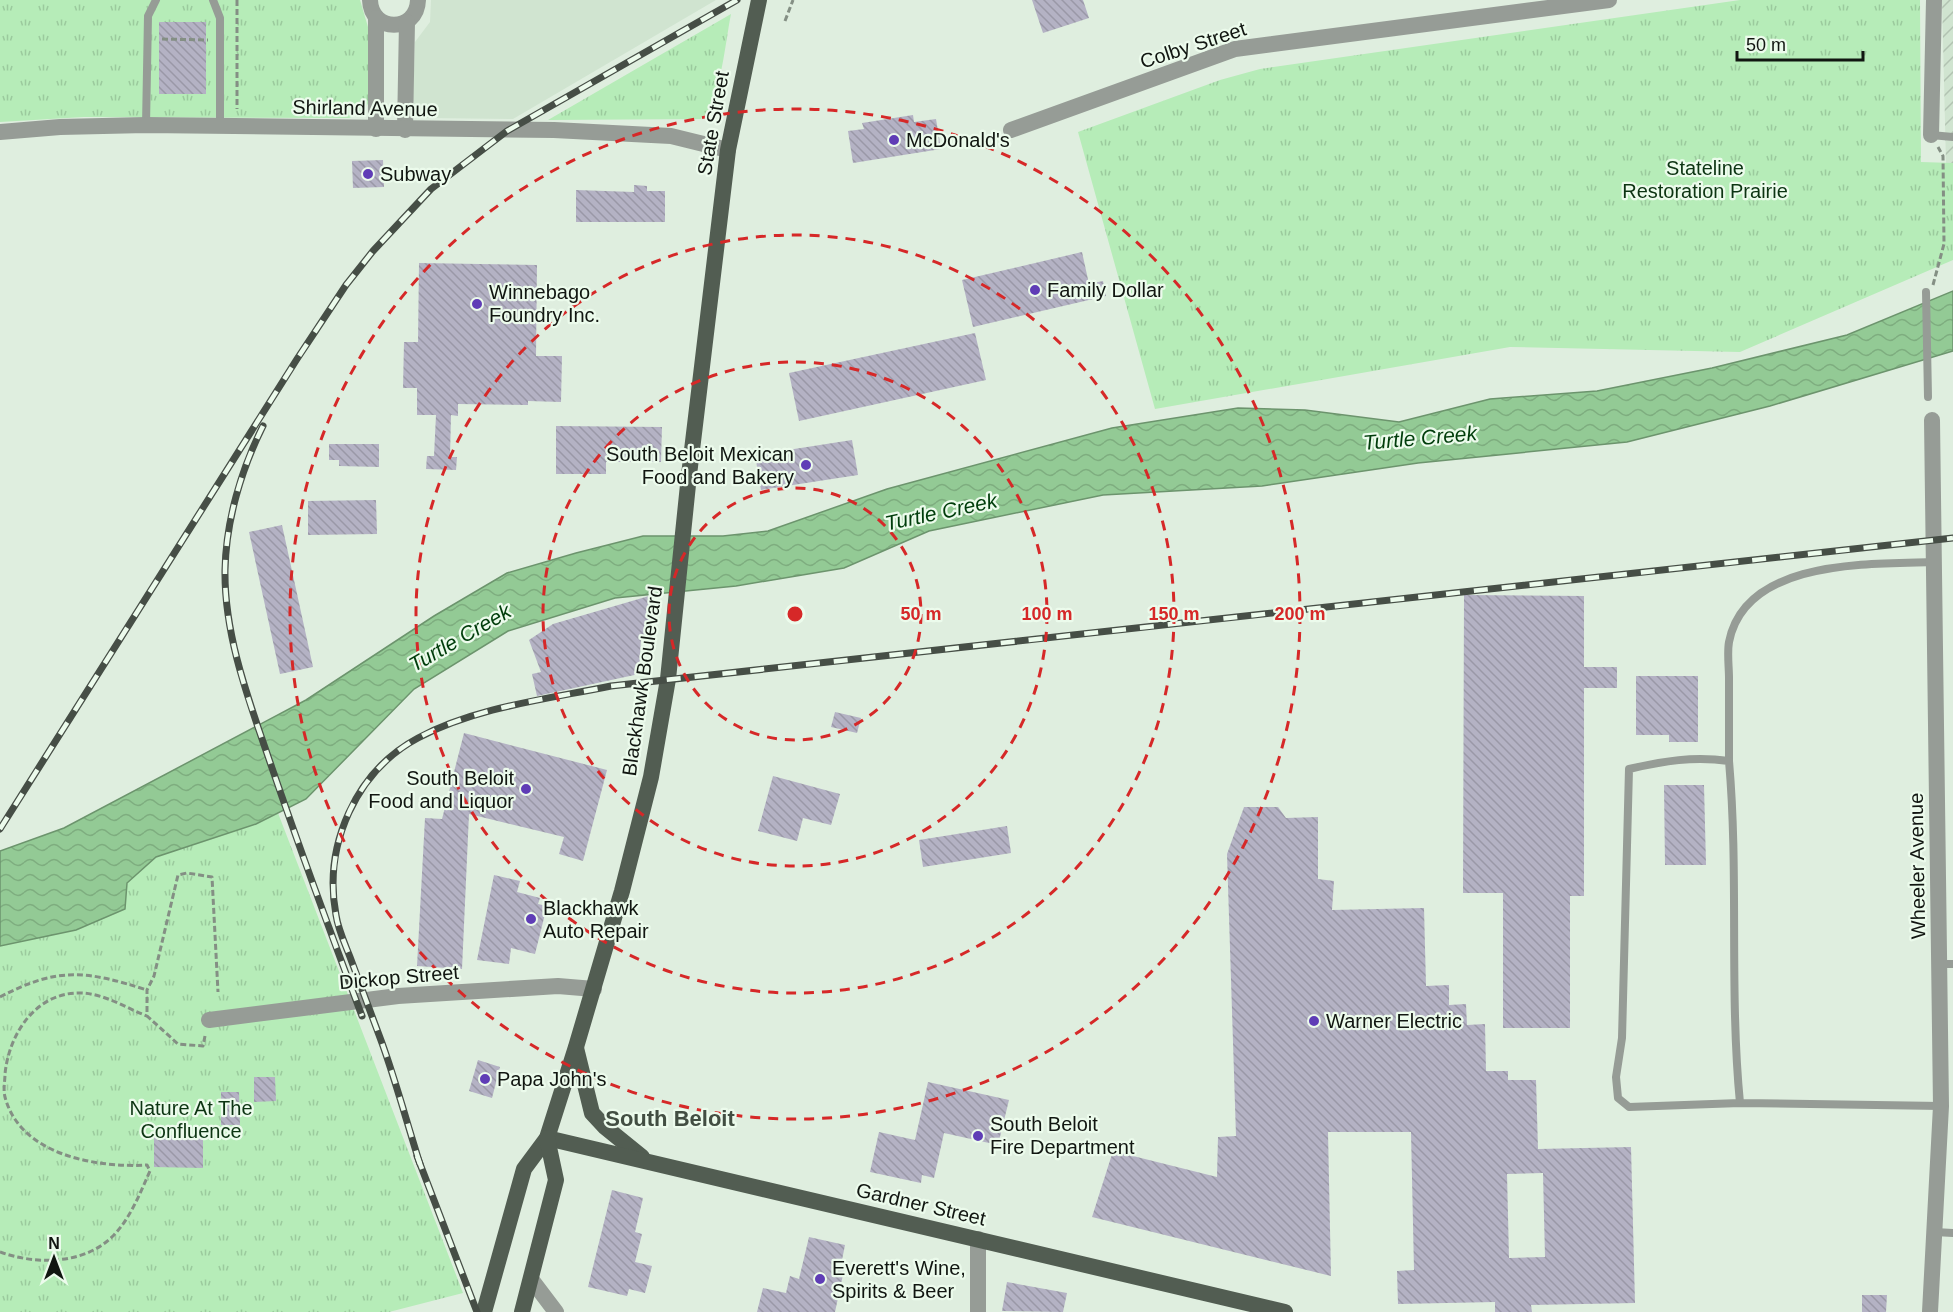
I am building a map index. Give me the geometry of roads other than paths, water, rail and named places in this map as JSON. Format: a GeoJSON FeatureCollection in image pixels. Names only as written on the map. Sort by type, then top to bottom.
{"type":"FeatureCollection","features":[{"type":"Feature","properties":{"kind":"main road","name":"State Street"},"geometry":{"type":"LineString","coordinates":[[714,254],[728,150],[759,0]]}},
{"type":"Feature","properties":{"kind":"main road","name":"Blackhawk Boulevard"},"geometry":{"type":"LineString","coordinates":[[484,1312],[524,1169],[547,1138],[576,1047],[651,777],[668,679],[687,486],[714,254]]}},
{"type":"Feature","properties":{"kind":"main road"},"geometry":{"type":"LineString","coordinates":[[576,1047],[592,1113],[605,1127],[645,1159]]}},
{"type":"Feature","properties":{"kind":"main road","name":"Blackhawk Boulevard"},"geometry":{"type":"LineString","coordinates":[[522,1312],[555,1180],[547,1138]]}},
{"type":"Feature","properties":{"kind":"main road","name":"Gardner Street"},"geometry":{"type":"LineString","coordinates":[[547,1138],[645,1159],[1285,1312]]}},
{"type":"Feature","properties":{"kind":"street"},"geometry":{"type":"LineString","coordinates":[[370,0],[376,18],[376,129]]}},
{"type":"Feature","properties":{"kind":"street"},"geometry":{"type":"LineString","coordinates":[[405,130],[407,22],[417,10],[418,0]]}},
{"type":"Feature","properties":{"kind":"street","name":"Colby Street"},"geometry":{"type":"LineString","coordinates":[[1011,130],[1235,49],[1609,0]]}},
{"type":"Feature","properties":{"kind":"street"},"geometry":{"type":"LineString","coordinates":[[1931,135],[1934,0]]}},
{"type":"Feature","properties":{"kind":"street"},"geometry":{"type":"LineString","coordinates":[[376,18],[391,25],[407,22]]}},
{"type":"Feature","properties":{"kind":"street","name":"Shirland Avenue"},"geometry":{"type":"LineString","coordinates":[[0,132],[60,127],[146,125],[229,128],[554,130],[671,136],[728,150]]}},
{"type":"Feature","properties":{"kind":"street","name":"Wheeler Avenue"},"geometry":{"type":"LineString","coordinates":[[1930,1312],[1947,1106],[1946,964],[1932,420]]}},
{"type":"Feature","properties":{"kind":"street","name":"Dickop Street"},"geometry":{"type":"LineString","coordinates":[[209,1020],[398,996],[558,986],[594,988]]}},
{"type":"Feature","properties":{"kind":"street"},"geometry":{"type":"LineString","coordinates":[[978,1239],[978,1312]]}},
{"type":"Feature","properties":{"kind":"street"},"geometry":{"type":"LineString","coordinates":[[531,1279],[556,1312]]}},
{"type":"Feature","properties":{"kind":"lane"},"geometry":{"type":"LineString","coordinates":[[146,125],[148,16],[156,0]]}},
{"type":"Feature","properties":{"kind":"lane"},"geometry":{"type":"LineString","coordinates":[[213,0],[220,18],[229,128]]}},
{"type":"Feature","properties":{"kind":"lane"},"geometry":{"type":"LineString","coordinates":[[1931,135],[1953,137]]}},
{"type":"Feature","properties":{"kind":"lane"},"geometry":{"type":"LineString","coordinates":[[1926,292],[1928,397]]}},
{"type":"Feature","properties":{"kind":"lane"},"geometry":{"type":"LineString","coordinates":[[1740,1103],[1736,1058],[1734,812],[1730,761],[1728,644],[1736,616],[1763,591],[1798,575],[1857,565],[1934,562]]}},
{"type":"Feature","properties":{"kind":"lane"},"geometry":{"type":"LineString","coordinates":[[1730,761],[1705,758],[1673,759],[1629,769],[1622,1038],[1616,1077],[1618,1098],[1629,1107],[1740,1103],[1947,1106]]}},
{"type":"Feature","properties":{"kind":"lane"},"geometry":{"type":"LineString","coordinates":[[1935,1232],[1953,1233]]}},
{"type":"Feature","properties":{"kind":"water","name":"Turtle Creek"},"geometry":{"type":"Polygon","coordinates":[[[1953,291],[1953,351],[1770,406],[1627,442],[1418,463],[1262,486],[1103,495],[929,531],[844,568],[736,586],[615,598],[508,631],[414,689],[306,799],[256,824],[156,857],[127,883],[125,909],[76,930],[0,946],[0,851],[64,828],[306,700],[434,616],[507,573],[643,536],[723,536],[768,531],[887,489],[1112,428],[1238,408],[1305,410],[1399,422],[1490,399],[1597,391],[1712,368],[1847,335],[1953,291]]]}},
{"type":"Feature","properties":{"kind":"railway"},"geometry":{"type":"LineString","coordinates":[[0,829],[297,359],[346,285],[373,251],[431,189],[507,131],[737,0]]}},
{"type":"Feature","properties":{"kind":"railway"},"geometry":{"type":"LineString","coordinates":[[263,426],[236,496],[228,533],[225,570],[229,621],[240,671],[256,720],[362,1016]]}},
{"type":"Feature","properties":{"kind":"railway"},"geometry":{"type":"LineString","coordinates":[[420,1164],[387,1058],[340,931],[333,889],[340,837],[361,790],[396,752],[440,727],[513,705],[611,686],[1953,538]]}},
{"type":"Feature","properties":{"kind":"railway"},"geometry":{"type":"LineString","coordinates":[[417,1156],[477,1312]]}},
{"type":"Feature","properties":{"kind":"place","name":"McDonald's"},"geometry":{"type":"Point","coordinates":[894,140]}},
{"type":"Feature","properties":{"kind":"place","name":"Subway"},"geometry":{"type":"Point","coordinates":[368,174]}},
{"type":"Feature","properties":{"kind":"place","name":"Family Dollar"},"geometry":{"type":"Point","coordinates":[1035,290]}},
{"type":"Feature","properties":{"kind":"place","name":"Winnebago Foundry Inc."},"geometry":{"type":"Point","coordinates":[477,304]}},
{"type":"Feature","properties":{"kind":"place","name":"South Beloit Mexican Food and Bakery"},"geometry":{"type":"Point","coordinates":[806,465]}},
{"type":"Feature","properties":{"kind":"place","name":"South Beloit Food and Liquor"},"geometry":{"type":"Point","coordinates":[526,789]}},
{"type":"Feature","properties":{"kind":"place","name":"Blackhawk Auto Repair"},"geometry":{"type":"Point","coordinates":[531,919]}},
{"type":"Feature","properties":{"kind":"place","name":"Warner Electric"},"geometry":{"type":"Point","coordinates":[1314,1021]}},
{"type":"Feature","properties":{"kind":"place","name":"Papa John's"},"geometry":{"type":"Point","coordinates":[485,1079]}},
{"type":"Feature","properties":{"kind":"place","name":"South Beloit Fire Department"},"geometry":{"type":"Point","coordinates":[978,1136]}},
{"type":"Feature","properties":{"kind":"place","name":"Everett's Wine, Spirits & Beer"},"geometry":{"type":"Point","coordinates":[820,1279]}},
{"type":"Feature","properties":{"kind":"district","name":"South Beloit"},"geometry":{"type":"Point","coordinates":[670,1118]}},
{"type":"Feature","properties":{"kind":"park label","name":"Stateline Restoration Prairie"},"geometry":{"type":"Point","coordinates":[1705,180]}},
{"type":"Feature","properties":{"kind":"park label","name":"Nature At The Confluence"},"geometry":{"type":"Point","coordinates":[191,1120]}}]}
